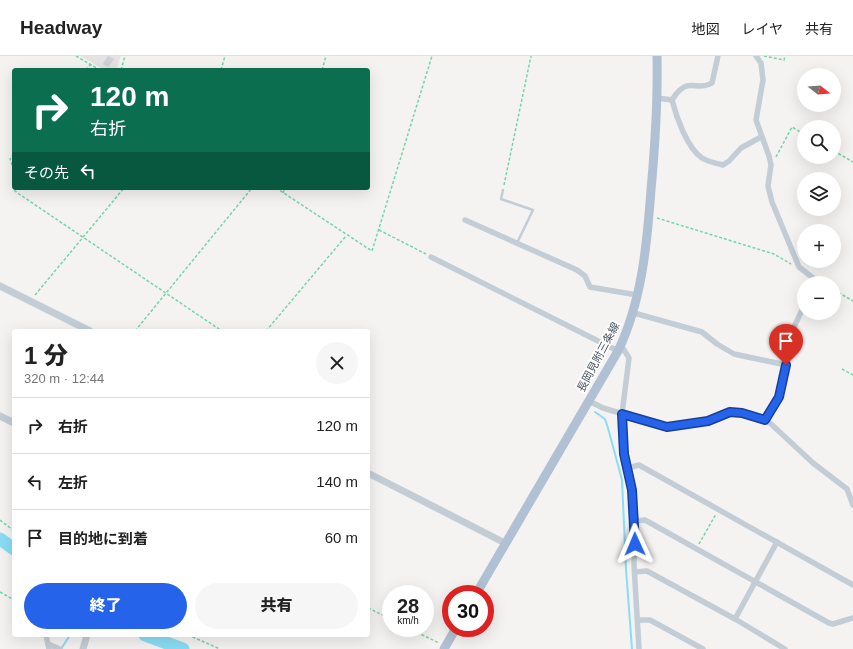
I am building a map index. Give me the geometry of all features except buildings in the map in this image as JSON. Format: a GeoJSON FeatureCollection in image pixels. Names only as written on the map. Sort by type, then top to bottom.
{"type":"FeatureCollection","features":[{"type":"Feature","properties":{"kind":"main road","name":"長岡見附三条線"},"geometry":{"type":"LineString","coordinates":[[481,585],[620,348],[634,313],[649,215],[655,153],[657,56]]}},
{"type":"Feature","properties":{"kind":"main road"},"geometry":{"type":"LineString","coordinates":[[445,647],[451,637]]}},
{"type":"Feature","properties":{"kind":"street"},"geometry":{"type":"LineString","coordinates":[[718,56],[712,83],[708,86],[685,85],[678,90],[672,100],[675,113],[690,145],[700,157],[723,164],[729,161],[741,148],[761,136]]}},
{"type":"Feature","properties":{"kind":"street"},"geometry":{"type":"LineString","coordinates":[[757,57],[761,63],[763,80],[756,120],[767,149],[771,165],[768,186],[772,202],[797,262]]}},
{"type":"Feature","properties":{"kind":"street"},"geometry":{"type":"LineString","coordinates":[[657,98],[672,100]]}},
{"type":"Feature","properties":{"kind":"street"},"geometry":{"type":"LineString","coordinates":[[465,220],[577,270],[585,276],[590,287],[637,295]]}},
{"type":"Feature","properties":{"kind":"street"},"geometry":{"type":"LineString","coordinates":[[431,257],[620,348],[629,358],[622,414],[624,454],[632,490],[639,649]]}},
{"type":"Feature","properties":{"kind":"street"},"geometry":{"type":"LineString","coordinates":[[800,268],[811,276]]}},
{"type":"Feature","properties":{"kind":"street"},"geometry":{"type":"LineString","coordinates":[[0,286],[86,329]]}},
{"type":"Feature","properties":{"kind":"street"},"geometry":{"type":"LineString","coordinates":[[634,313],[702,332],[716,344],[734,354],[786,365]]}},
{"type":"Feature","properties":{"kind":"street"},"geometry":{"type":"LineString","coordinates":[[765,420],[779,397],[794,327],[797,320]]}},
{"type":"Feature","properties":{"kind":"street"},"geometry":{"type":"LineString","coordinates":[[589,401],[603,408],[667,427],[708,421],[730,412],[742,413],[765,420],[812,463],[847,489],[853,504]]}},
{"type":"Feature","properties":{"kind":"street"},"geometry":{"type":"LineString","coordinates":[[0,416],[12,422]]}},
{"type":"Feature","properties":{"kind":"street"},"geometry":{"type":"LineString","coordinates":[[628,468],[639,465],[853,585]]}},
{"type":"Feature","properties":{"kind":"street"},"geometry":{"type":"LineString","coordinates":[[370,474],[506,543]]}},
{"type":"Feature","properties":{"kind":"street"},"geometry":{"type":"LineString","coordinates":[[634,521],[645,520],[829,623],[833,624],[853,618]]}},
{"type":"Feature","properties":{"kind":"street"},"geometry":{"type":"LineString","coordinates":[[735,618],[777,542]]}},
{"type":"Feature","properties":{"kind":"street"},"geometry":{"type":"LineString","coordinates":[[635,572],[647,571],[735,618],[782,648]]}},
{"type":"Feature","properties":{"kind":"street"},"geometry":{"type":"LineString","coordinates":[[638,620],[650,620],[702,649]]}},
{"type":"Feature","properties":{"kind":"street"},"geometry":{"type":"LineString","coordinates":[[83,649],[86,637]]}},
{"type":"Feature","properties":{"kind":"street"},"geometry":{"type":"LineString","coordinates":[[49,646],[60,649]]}},
{"type":"Feature","properties":{"kind":"lane"},"geometry":{"type":"LineString","coordinates":[[503,190],[501,199],[534,210],[516,243]]}},
{"type":"Feature","properties":{"kind":"path"},"geometry":{"type":"LineString","coordinates":[[76,56],[97,68]]}},
{"type":"Feature","properties":{"kind":"path"},"geometry":{"type":"LineString","coordinates":[[122,68],[125,56]]}},
{"type":"Feature","properties":{"kind":"path"},"geometry":{"type":"LineString","coordinates":[[222,68],[225,56]]}},
{"type":"Feature","properties":{"kind":"path"},"geometry":{"type":"LineString","coordinates":[[323,68],[326,56]]}},
{"type":"Feature","properties":{"kind":"path"},"geometry":{"type":"LineString","coordinates":[[279,190],[372,251],[432,56]]}},
{"type":"Feature","properties":{"kind":"path"},"geometry":{"type":"LineString","coordinates":[[503,190],[531,56]]}},
{"type":"Feature","properties":{"kind":"path"},"geometry":{"type":"LineString","coordinates":[[757,57],[764,56],[784,60],[785,56]]}},
{"type":"Feature","properties":{"kind":"path"},"geometry":{"type":"LineString","coordinates":[[88,68],[91,64]]}},
{"type":"Feature","properties":{"kind":"path"},"geometry":{"type":"LineString","coordinates":[[771,165],[792,127],[797,130]]}},
{"type":"Feature","properties":{"kind":"path"},"geometry":{"type":"LineString","coordinates":[[841,155],[853,162]]}},
{"type":"Feature","properties":{"kind":"path"},"geometry":{"type":"LineString","coordinates":[[15,190],[219,329]]}},
{"type":"Feature","properties":{"kind":"path"},"geometry":{"type":"LineString","coordinates":[[31,302],[50,276],[122,190]]}},
{"type":"Feature","properties":{"kind":"path"},"geometry":{"type":"LineString","coordinates":[[137,329],[250,190]]}},
{"type":"Feature","properties":{"kind":"path"},"geometry":{"type":"LineString","coordinates":[[649,215],[774,254],[797,266]]}},
{"type":"Feature","properties":{"kind":"path"},"geometry":{"type":"LineString","coordinates":[[379,230],[431,257]]}},
{"type":"Feature","properties":{"kind":"path"},"geometry":{"type":"LineString","coordinates":[[268,329],[346,235]]}},
{"type":"Feature","properties":{"kind":"path"},"geometry":{"type":"LineString","coordinates":[[841,294],[853,301]]}},
{"type":"Feature","properties":{"kind":"path"},"geometry":{"type":"LineString","coordinates":[[842,369],[852,375],[853,372]]}},
{"type":"Feature","properties":{"kind":"path"},"geometry":{"type":"LineString","coordinates":[[696,549],[719,509]]}},
{"type":"Feature","properties":{"kind":"path"},"geometry":{"type":"LineString","coordinates":[[0,520],[12,529]]}},
{"type":"Feature","properties":{"kind":"path"},"geometry":{"type":"LineString","coordinates":[[0,592],[12,599]]}},
{"type":"Feature","properties":{"kind":"path"},"geometry":{"type":"LineString","coordinates":[[370,609],[382,615]]}},
{"type":"Feature","properties":{"kind":"path"},"geometry":{"type":"LineString","coordinates":[[193,637],[220,649]]}},
{"type":"Feature","properties":{"kind":"path"},"geometry":{"type":"LineString","coordinates":[[426,637],[445,647]]}},
{"type":"Feature","properties":{"kind":"shaded area"},"geometry":{"type":"Polygon","coordinates":[[[80,56],[121,56],[117,68],[101,68],[80,56]]]}},
{"type":"Feature","properties":{"kind":"waterway"},"geometry":{"type":"LineString","coordinates":[[595,412],[605,419],[622,480],[626,569],[632,649]]}},
{"type":"Feature","properties":{"kind":"waterway"},"geometry":{"type":"LineString","coordinates":[[0,539],[12,548]]}},
{"type":"Feature","properties":{"kind":"waterway"},"geometry":{"type":"LineString","coordinates":[[61,649],[69,637]]}},
{"type":"Feature","properties":{"kind":"waterway"},"geometry":{"type":"LineString","coordinates":[[150,637],[183,649]]}},
{"type":"Feature","properties":{"kind":"route"},"geometry":{"type":"LineString","coordinates":[[635,544],[632,490],[624,454],[622,414],[667,427],[708,421],[725,412],[742,413],[765,420],[782,390],[786,365]]}}]}
